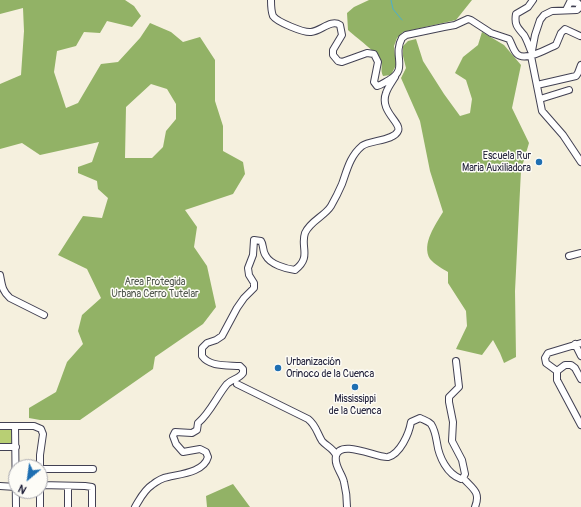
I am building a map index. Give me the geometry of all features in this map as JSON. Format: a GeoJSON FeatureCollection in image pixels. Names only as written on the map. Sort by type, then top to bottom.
{"type":"FeatureCollection","features":[{"type":"Feature","properties":{"kind":"street"},"geometry":{"type":"LineString","coordinates":[[271,0],[271,10],[273,16],[303,31],[310,32],[319,30],[332,23],[337,23],[340,25],[342,35],[332,50],[333,55],[338,61],[342,62],[367,53],[374,54],[378,62],[374,82],[377,86],[395,77]]}},
{"type":"Feature","properties":{"kind":"street"},"geometry":{"type":"LineString","coordinates":[[533,0],[531,4],[516,14],[517,28],[524,36],[531,54],[542,111],[563,135],[581,162]]}},
{"type":"Feature","properties":{"kind":"street"},"geometry":{"type":"LineString","coordinates":[[531,54],[535,35],[540,20],[544,15],[552,11],[577,10],[579,5],[574,1]]}},
{"type":"Feature","properties":{"kind":"street"},"geometry":{"type":"LineString","coordinates":[[135,507],[145,491],[152,485],[167,477],[190,472],[207,460],[208,457],[206,452],[202,450],[197,449],[183,452],[176,444],[173,436],[175,432],[192,433],[197,430],[198,423],[227,384],[240,377],[243,373],[240,366],[213,364],[207,362],[202,356],[202,348],[207,343],[222,336],[237,308],[254,288],[254,283],[249,275],[248,268],[253,255],[254,240],[259,240],[263,243],[264,252],[267,258],[289,270],[295,270],[300,266],[304,258],[304,241],[308,229],[332,206],[355,153],[370,142],[394,136],[398,133],[398,126],[384,104],[385,93],[399,70],[398,48],[402,38],[406,35],[455,25],[468,19],[491,33],[509,39],[517,54],[526,57],[556,45],[563,30],[565,29],[580,36]]}},
{"type":"Feature","properties":{"kind":"street"},"geometry":{"type":"LineString","coordinates":[[537,85],[576,76],[581,65]]}},
{"type":"Feature","properties":{"kind":"street"},"geometry":{"type":"LineString","coordinates":[[540,99],[570,90]]}},
{"type":"Feature","properties":{"kind":"street"},"geometry":{"type":"LineString","coordinates":[[570,256],[581,253]]}},
{"type":"Feature","properties":{"kind":"street"},"geometry":{"type":"LineString","coordinates":[[0,275],[2,288],[10,298],[44,315]]}},
{"type":"Feature","properties":{"kind":"street"},"geometry":{"type":"LineString","coordinates":[[557,371],[545,362],[548,353],[578,344],[581,356]]}},
{"type":"Feature","properties":{"kind":"street"},"geometry":{"type":"LineString","coordinates":[[456,361],[459,387],[449,396],[449,402],[453,422],[452,441],[462,460],[464,474],[463,478]]}},
{"type":"Feature","properties":{"kind":"street"},"geometry":{"type":"LineString","coordinates":[[557,371],[565,365],[571,364],[575,368],[581,380]]}},
{"type":"Feature","properties":{"kind":"street"},"geometry":{"type":"LineString","coordinates":[[557,371],[557,380],[581,425]]}},
{"type":"Feature","properties":{"kind":"street"},"geometry":{"type":"LineString","coordinates":[[237,384],[308,419],[313,423],[322,441],[334,450],[336,455],[336,466],[344,481],[348,507]]}},
{"type":"Feature","properties":{"kind":"street"},"geometry":{"type":"LineString","coordinates":[[336,455],[339,451],[345,449],[388,457],[395,453],[401,445],[410,428],[411,422],[420,418],[427,420],[435,431],[437,445],[441,458],[446,467],[456,477],[461,479],[463,478],[476,492],[478,497],[475,507]]}},
{"type":"Feature","properties":{"kind":"street"},"geometry":{"type":"LineString","coordinates":[[0,426],[40,427],[42,431],[41,459]]}},
{"type":"Feature","properties":{"kind":"street"},"geometry":{"type":"LineString","coordinates":[[16,426],[16,459]]}},
{"type":"Feature","properties":{"kind":"street"},"geometry":{"type":"LineString","coordinates":[[0,447],[16,447]]}},
{"type":"Feature","properties":{"kind":"street"},"geometry":{"type":"LineString","coordinates":[[48,469],[93,469]]}},
{"type":"Feature","properties":{"kind":"street"},"geometry":{"type":"LineString","coordinates":[[48,485],[92,487],[92,507]]}},
{"type":"Feature","properties":{"kind":"street"},"geometry":{"type":"LineString","coordinates":[[68,486],[68,507]]}},
{"type":"Feature","properties":{"kind":"green space","name":"Area Protegida Urbana Cerro Tutelar"},"geometry":{"type":"Polygon","coordinates":[[[0,0],[125,0],[134,6],[141,16],[132,27],[107,21],[100,33],[84,32],[76,46],[57,51],[54,72],[66,108],[78,103],[101,64],[118,62],[140,38],[150,23],[171,32],[183,42],[200,37],[215,60],[215,101],[223,126],[223,151],[243,162],[245,174],[233,194],[185,210],[197,227],[194,247],[207,266],[216,307],[203,324],[155,357],[153,369],[80,420],[40,420],[29,418],[29,408],[56,392],[67,362],[83,344],[78,331],[82,315],[101,298],[87,269],[58,255],[83,216],[102,218],[108,198],[98,189],[97,181],[78,173],[78,167],[92,162],[99,142],[40,155],[22,143],[0,149],[0,84],[21,75],[24,31],[23,8],[0,14],[0,0]],[[151,84],[126,107],[125,158],[152,158],[163,147],[166,131],[176,119],[176,104],[167,89],[151,84]]]}},
{"type":"Feature","properties":{"kind":"green space"},"geometry":{"type":"Polygon","coordinates":[[[369,0],[472,0],[456,20],[403,32],[397,38],[394,46],[396,65],[391,75],[383,76],[382,62],[380,58],[348,30],[347,13],[354,7],[369,0]]]}},
{"type":"Feature","properties":{"kind":"green space"},"geometry":{"type":"Polygon","coordinates":[[[482,32],[504,45],[521,65],[512,108],[529,143],[521,170],[515,291],[516,357],[504,363],[493,340],[482,355],[456,349],[467,326],[466,311],[448,283],[448,272],[432,261],[428,253],[427,247],[430,234],[443,212],[430,171],[420,121],[401,78],[406,68],[403,56],[403,46],[408,41],[416,39],[423,61],[460,116],[470,113],[472,99],[466,80],[455,73],[463,57],[478,45],[482,32]]]}},
{"type":"Feature","properties":{"kind":"green space"},"geometry":{"type":"Polygon","coordinates":[[[0,429],[13,429],[13,446],[0,446],[0,429]]]}},
{"type":"Feature","properties":{"kind":"green space"},"geometry":{"type":"Polygon","coordinates":[[[233,484],[250,507],[207,507],[206,496],[233,484]]]}},
{"type":"Feature","properties":{"kind":"waterway"},"geometry":{"type":"LineString","coordinates":[[391,0],[393,9],[402,20]]}},
{"type":"Feature","properties":{"kind":"place","name":"Escuela Rur Maria Auxiliadora"},"geometry":{"type":"Point","coordinates":[539,162]}},
{"type":"Feature","properties":{"kind":"place","name":"Urbanización Orinoco de la Cuenca"},"geometry":{"type":"Point","coordinates":[278,368]}},
{"type":"Feature","properties":{"kind":"place","name":"Mississippi de la Cuenca"},"geometry":{"type":"Point","coordinates":[355,387]}}]}
